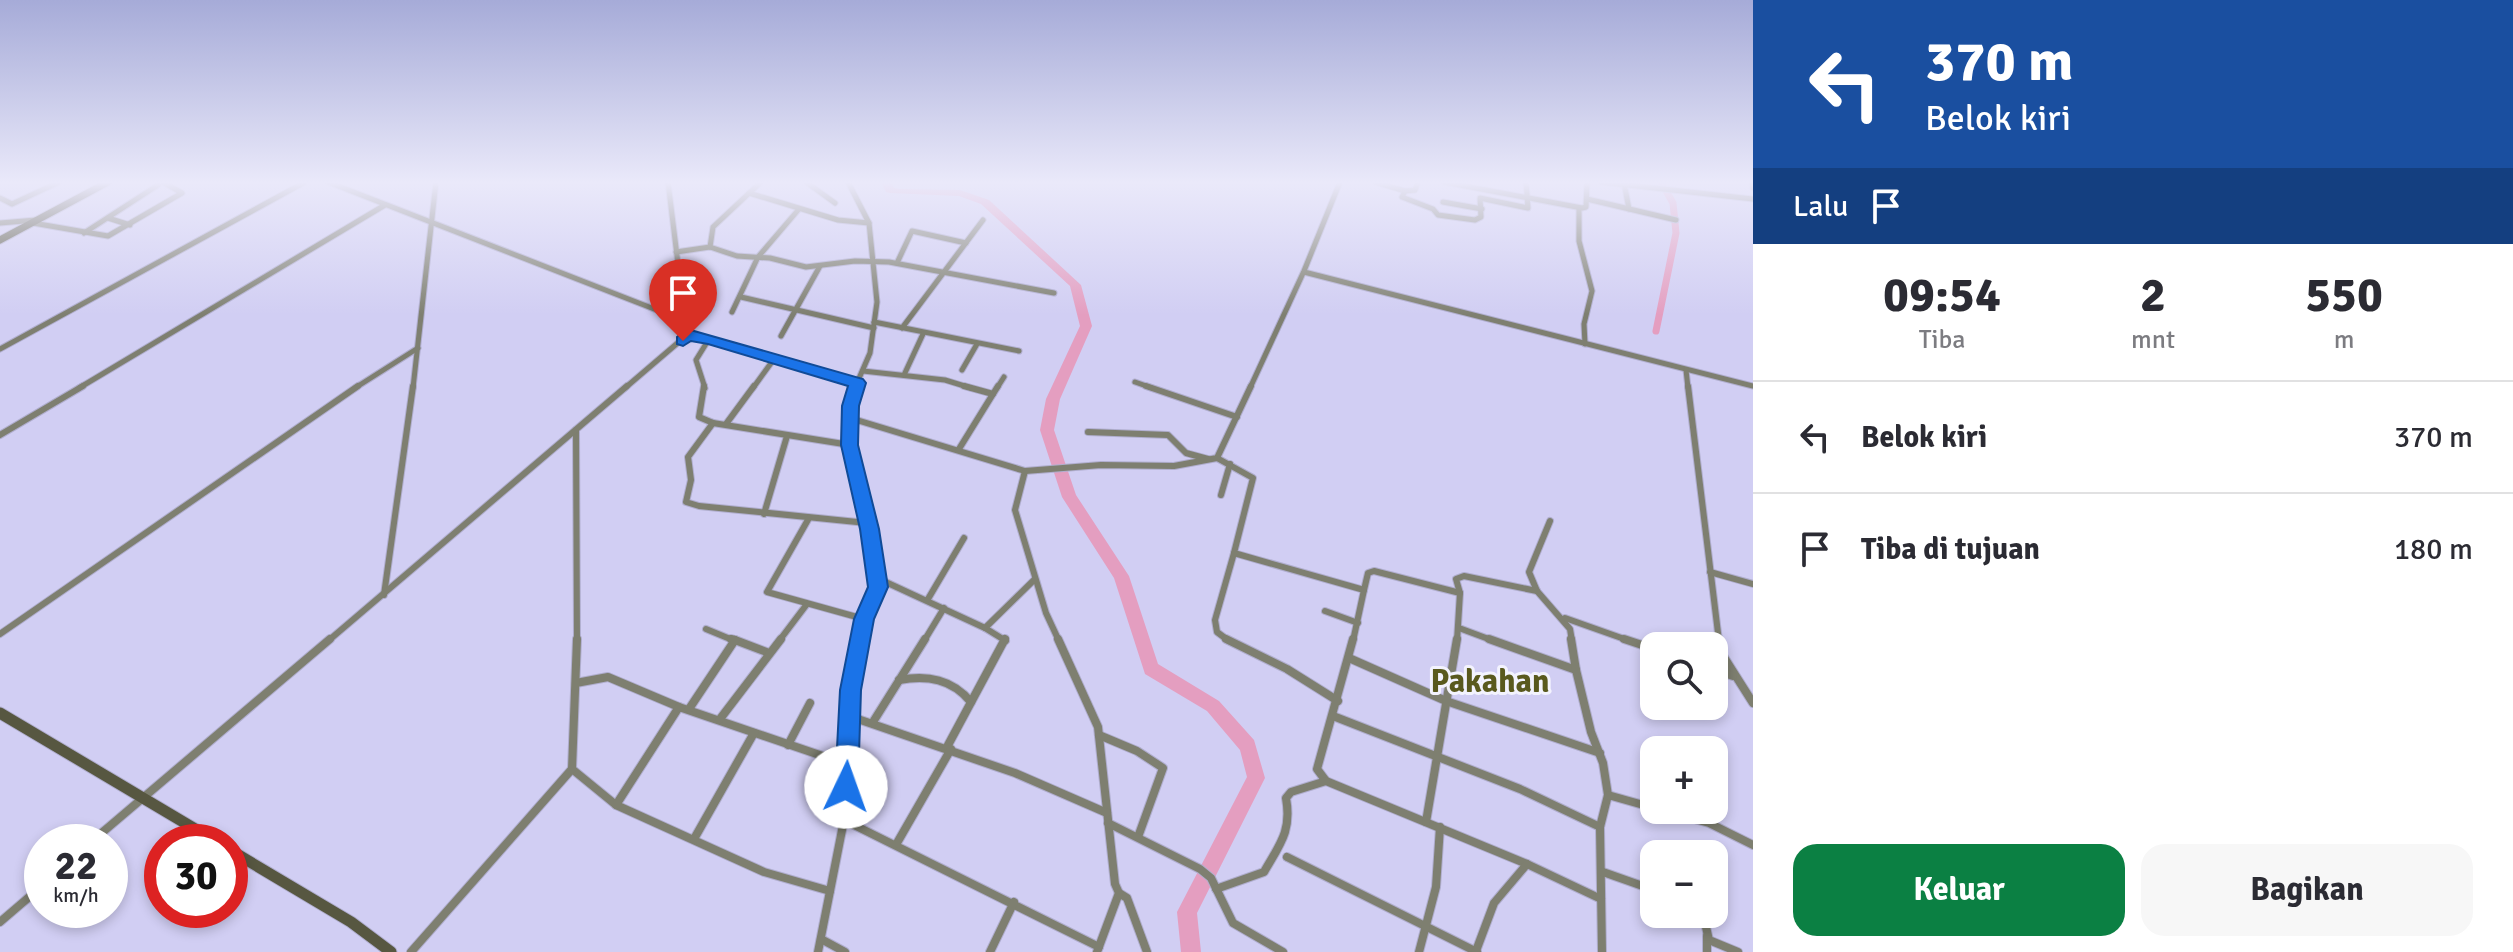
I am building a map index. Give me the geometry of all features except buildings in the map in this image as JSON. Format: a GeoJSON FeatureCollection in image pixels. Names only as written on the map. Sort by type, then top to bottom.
{"type":"FeatureCollection","features":[{"type":"Feature","properties":{"kind":"main road"},"geometry":{"type":"LineString","coordinates":[[0,240],[28,226]]}},
{"type":"Feature","properties":{"kind":"main road"},"geometry":{"type":"LineString","coordinates":[[0,713],[187,824]]}},
{"type":"Feature","properties":{"kind":"main road"},"geometry":{"type":"LineString","coordinates":[[248,861],[351,922],[391,952]]}},
{"type":"Feature","properties":{"kind":"street"},"geometry":{"type":"LineString","coordinates":[[56,226],[108,236],[127,226]]}},
{"type":"Feature","properties":{"kind":"street"},"geometry":{"type":"LineString","coordinates":[[84,233],[95,226]]}},
{"type":"Feature","properties":{"kind":"street"},"geometry":{"type":"LineString","coordinates":[[0,349],[224,226]]}},
{"type":"Feature","properties":{"kind":"street"},"geometry":{"type":"LineString","coordinates":[[0,435],[349,226]]}},
{"type":"Feature","properties":{"kind":"street"},"geometry":{"type":"LineString","coordinates":[[384,595],[418,348],[430,226]]}},
{"type":"Feature","properties":{"kind":"street"},"geometry":{"type":"LineString","coordinates":[[436,226],[685,321]]}},
{"type":"Feature","properties":{"kind":"street"},"geometry":{"type":"LineString","coordinates":[[673,226],[687,335]]}},
{"type":"Feature","properties":{"kind":"street"},"geometry":{"type":"LineString","coordinates":[[710,247],[714,226]]}},
{"type":"Feature","properties":{"kind":"street"},"geometry":{"type":"LineString","coordinates":[[732,312],[758,257],[784,226]]}},
{"type":"Feature","properties":{"kind":"street"},"geometry":{"type":"LineString","coordinates":[[818,952],[844,820],[849,716],[864,619],[876,596],[877,578],[850,445],[850,418],[877,302],[869,226]]}},
{"type":"Feature","properties":{"kind":"street"},"geometry":{"type":"LineString","coordinates":[[902,328],[978,226]]}},
{"type":"Feature","properties":{"kind":"street"},"geometry":{"type":"LineString","coordinates":[[1215,459],[1304,272],[1322,226]]}},
{"type":"Feature","properties":{"kind":"street"},"geometry":{"type":"LineString","coordinates":[[1579,226],[1579,241],[1592,291],[1584,324],[1585,344]]}},
{"type":"Feature","properties":{"kind":"street"},"geometry":{"type":"LineString","coordinates":[[897,263],[912,231],[966,243]]}},
{"type":"Feature","properties":{"kind":"street"},"geometry":{"type":"LineString","coordinates":[[676,252],[710,247],[732,255],[806,267],[874,261],[897,263],[1054,293]]}},
{"type":"Feature","properties":{"kind":"street"},"geometry":{"type":"LineString","coordinates":[[781,336],[820,266]]}},
{"type":"Feature","properties":{"kind":"street"},"geometry":{"type":"LineString","coordinates":[[1304,272],[1753,386]]}},
{"type":"Feature","properties":{"kind":"street"},"geometry":{"type":"LineString","coordinates":[[741,297],[795,311],[1019,351]]}},
{"type":"Feature","properties":{"kind":"street"},"geometry":{"type":"LineString","coordinates":[[904,375],[923,334]]}},
{"type":"Feature","properties":{"kind":"street"},"geometry":{"type":"LineString","coordinates":[[687,335],[857,383]]}},
{"type":"Feature","properties":{"kind":"street"},"geometry":{"type":"LineString","coordinates":[[111,824],[687,335]]}},
{"type":"Feature","properties":{"kind":"street"},"geometry":{"type":"LineString","coordinates":[[709,339],[697,355],[696,363],[705,389],[699,416],[713,423],[850,445]]}},
{"type":"Feature","properties":{"kind":"street"},"geometry":{"type":"LineString","coordinates":[[962,370],[977,344]]}},
{"type":"Feature","properties":{"kind":"street"},"geometry":{"type":"LineString","coordinates":[[0,634],[396,359],[418,348]]}},
{"type":"Feature","properties":{"kind":"street"},"geometry":{"type":"LineString","coordinates":[[726,424],[774,359]]}},
{"type":"Feature","properties":{"kind":"street"},"geometry":{"type":"LineString","coordinates":[[1686,370],[1720,651],[1753,703]]}},
{"type":"Feature","properties":{"kind":"street"},"geometry":{"type":"LineString","coordinates":[[863,371],[961,383],[993,394]]}},
{"type":"Feature","properties":{"kind":"street"},"geometry":{"type":"LineString","coordinates":[[959,449],[1004,377]]}},
{"type":"Feature","properties":{"kind":"street"},"geometry":{"type":"LineString","coordinates":[[1135,382],[1237,417]]}},
{"type":"Feature","properties":{"kind":"street"},"geometry":{"type":"LineString","coordinates":[[850,418],[1025,471],[1077,466],[1174,466],[1215,459]]}},
{"type":"Feature","properties":{"kind":"street"},"geometry":{"type":"LineString","coordinates":[[713,423],[688,457],[691,480],[685,500],[699,506],[867,523]]}},
{"type":"Feature","properties":{"kind":"street"},"geometry":{"type":"LineString","coordinates":[[411,952],[572,769],[579,591],[576,430]]}},
{"type":"Feature","properties":{"kind":"street"},"geometry":{"type":"LineString","coordinates":[[1088,432],[1168,435],[1186,453],[1230,464],[1253,478],[1215,620],[1217,632],[1232,643],[1287,669],[1338,701]]}},
{"type":"Feature","properties":{"kind":"street"},"geometry":{"type":"LineString","coordinates":[[764,514],[787,436]]}},
{"type":"Feature","properties":{"kind":"street"},"geometry":{"type":"LineString","coordinates":[[1221,495],[1230,464]]}},
{"type":"Feature","properties":{"kind":"street"},"geometry":{"type":"LineString","coordinates":[[1025,471],[1015,510],[1035,579],[1059,642],[1095,715],[1121,894],[1147,952]]}},
{"type":"Feature","properties":{"kind":"street"},"geometry":{"type":"LineString","coordinates":[[809,518],[767,590],[864,619]]}},
{"type":"Feature","properties":{"kind":"street"},"geometry":{"type":"LineString","coordinates":[[1550,521],[1529,572],[1537,591],[1570,629],[1576,670],[1591,732],[1600,753],[1608,795],[1600,827],[1602,952]]}},
{"type":"Feature","properties":{"kind":"street"},"geometry":{"type":"LineString","coordinates":[[928,599],[964,538]]}},
{"type":"Feature","properties":{"kind":"street"},"geometry":{"type":"LineString","coordinates":[[1234,553],[1364,590]]}},
{"type":"Feature","properties":{"kind":"street"},"geometry":{"type":"LineString","coordinates":[[1460,593],[1374,571],[1368,573],[1338,701],[1317,769],[1319,774],[1326,781],[1527,864],[1601,899]]}},
{"type":"Feature","properties":{"kind":"street"},"geometry":{"type":"LineString","coordinates":[[1710,572],[1753,584]]}},
{"type":"Feature","properties":{"kind":"street"},"geometry":{"type":"LineString","coordinates":[[1426,822],[1459,628],[1460,593],[1456,579],[1460,576],[1537,591]]}},
{"type":"Feature","properties":{"kind":"street"},"geometry":{"type":"LineString","coordinates":[[877,578],[928,599],[1007,641],[971,702],[897,843]]}},
{"type":"Feature","properties":{"kind":"street"},"geometry":{"type":"LineString","coordinates":[[985,628],[1035,579]]}},
{"type":"Feature","properties":{"kind":"street"},"geometry":{"type":"LineString","coordinates":[[720,719],[807,604]]}},
{"type":"Feature","properties":{"kind":"street"},"geometry":{"type":"LineString","coordinates":[[873,722],[944,608]]}},
{"type":"Feature","properties":{"kind":"street"},"geometry":{"type":"LineString","coordinates":[[1325,611],[1358,623]]}},
{"type":"Feature","properties":{"kind":"street"},"geometry":{"type":"LineString","coordinates":[[1562,617],[1640,644]]}},
{"type":"Feature","properties":{"kind":"street"},"geometry":{"type":"LineString","coordinates":[[1459,628],[1576,670]]}},
{"type":"Feature","properties":{"kind":"street"},"geometry":{"type":"LineString","coordinates":[[706,629],[769,653]]}},
{"type":"Feature","properties":{"kind":"street"},"geometry":{"type":"LineString","coordinates":[[689,709],[735,640]]}},
{"type":"Feature","properties":{"kind":"street"},"geometry":{"type":"LineString","coordinates":[[1349,658],[1446,701],[1600,753]]}},
{"type":"Feature","properties":{"kind":"street"},"geometry":{"type":"LineString","coordinates":[[899,680],[923,675],[934,677],[965,694],[971,702]]}},
{"type":"Feature","properties":{"kind":"street"},"geometry":{"type":"LineString","coordinates":[[1728,675],[1735,677]]}},
{"type":"Feature","properties":{"kind":"street"},"geometry":{"type":"LineString","coordinates":[[576,683],[604,676],[679,707],[849,765]]}},
{"type":"Feature","properties":{"kind":"street"},"geometry":{"type":"LineString","coordinates":[[788,745],[810,703]]}},
{"type":"Feature","properties":{"kind":"street"},"geometry":{"type":"LineString","coordinates":[[616,805],[679,707]]}},
{"type":"Feature","properties":{"kind":"street"},"geometry":{"type":"LineString","coordinates":[[849,716],[949,748],[1064,792],[1107,813]]}},
{"type":"Feature","properties":{"kind":"street"},"geometry":{"type":"LineString","coordinates":[[1333,716],[1520,789],[1600,827]]}},
{"type":"Feature","properties":{"kind":"street"},"geometry":{"type":"LineString","coordinates":[[694,839],[754,733]]}},
{"type":"Feature","properties":{"kind":"street"},"geometry":{"type":"LineString","coordinates":[[1099,735],[1137,751],[1163,768],[1138,837]]}},
{"type":"Feature","properties":{"kind":"street"},"geometry":{"type":"LineString","coordinates":[[572,769],[616,805],[764,872],[830,891]]}},
{"type":"Feature","properties":{"kind":"street"},"geometry":{"type":"LineString","coordinates":[[1216,889],[1264,872],[1288,829],[1290,820],[1286,798],[1291,792],[1326,781]]}},
{"type":"Feature","properties":{"kind":"street"},"geometry":{"type":"LineString","coordinates":[[1608,795],[1640,804]]}},
{"type":"Feature","properties":{"kind":"street"},"geometry":{"type":"LineString","coordinates":[[844,820],[1014,902],[1098,949],[1121,894]]}},
{"type":"Feature","properties":{"kind":"street"},"geometry":{"type":"LineString","coordinates":[[1711,824],[1753,845]]}},
{"type":"Feature","properties":{"kind":"street"},"geometry":{"type":"LineString","coordinates":[[1113,825],[1200,869],[1211,878],[1238,927],[1283,952]]}},
{"type":"Feature","properties":{"kind":"street"},"geometry":{"type":"LineString","coordinates":[[1419,952],[1436,887],[1440,827]]}},
{"type":"Feature","properties":{"kind":"street"},"geometry":{"type":"LineString","coordinates":[[1287,857],[1426,924],[1476,952],[1485,914],[1513,876],[1527,864]]}},
{"type":"Feature","properties":{"kind":"street"},"geometry":{"type":"LineString","coordinates":[[1603,872],[1640,885]]}},
{"type":"Feature","properties":{"kind":"street"},"geometry":{"type":"LineString","coordinates":[[0,922],[24,901]]}},
{"type":"Feature","properties":{"kind":"street"},"geometry":{"type":"LineString","coordinates":[[990,952],[1014,902]]}},
{"type":"Feature","properties":{"kind":"street"},"geometry":{"type":"LineString","coordinates":[[1706,928],[1707,952]]}},
{"type":"Feature","properties":{"kind":"street"},"geometry":{"type":"LineString","coordinates":[[1707,935],[1712,942],[1738,952]]}},
{"type":"Feature","properties":{"kind":"street"},"geometry":{"type":"LineString","coordinates":[[821,939],[845,952]]}},
{"type":"Feature","properties":{"kind":"waterway"},"geometry":{"type":"LineString","coordinates":[[1011,226],[1075,285],[1086,326],[1053,399],[1047,430],[1069,497],[1121,576],[1151,669],[1213,706],[1248,746],[1256,778],[1187,912],[1191,952]]}},
{"type":"Feature","properties":{"kind":"waterway"},"geometry":{"type":"LineString","coordinates":[[1656,331],[1675,226]]}},
{"type":"Feature","properties":{"kind":"district","name":"Pakahan"},"geometry":{"type":"Point","coordinates":[1490,681]}},
{"type":"Feature","properties":{"kind":"route"},"geometry":{"type":"LineString","coordinates":[[683,341],[687,335],[709,339],[857,383],[850,406],[850,445],[878,587],[864,619],[851,690],[846,787]]}}]}
